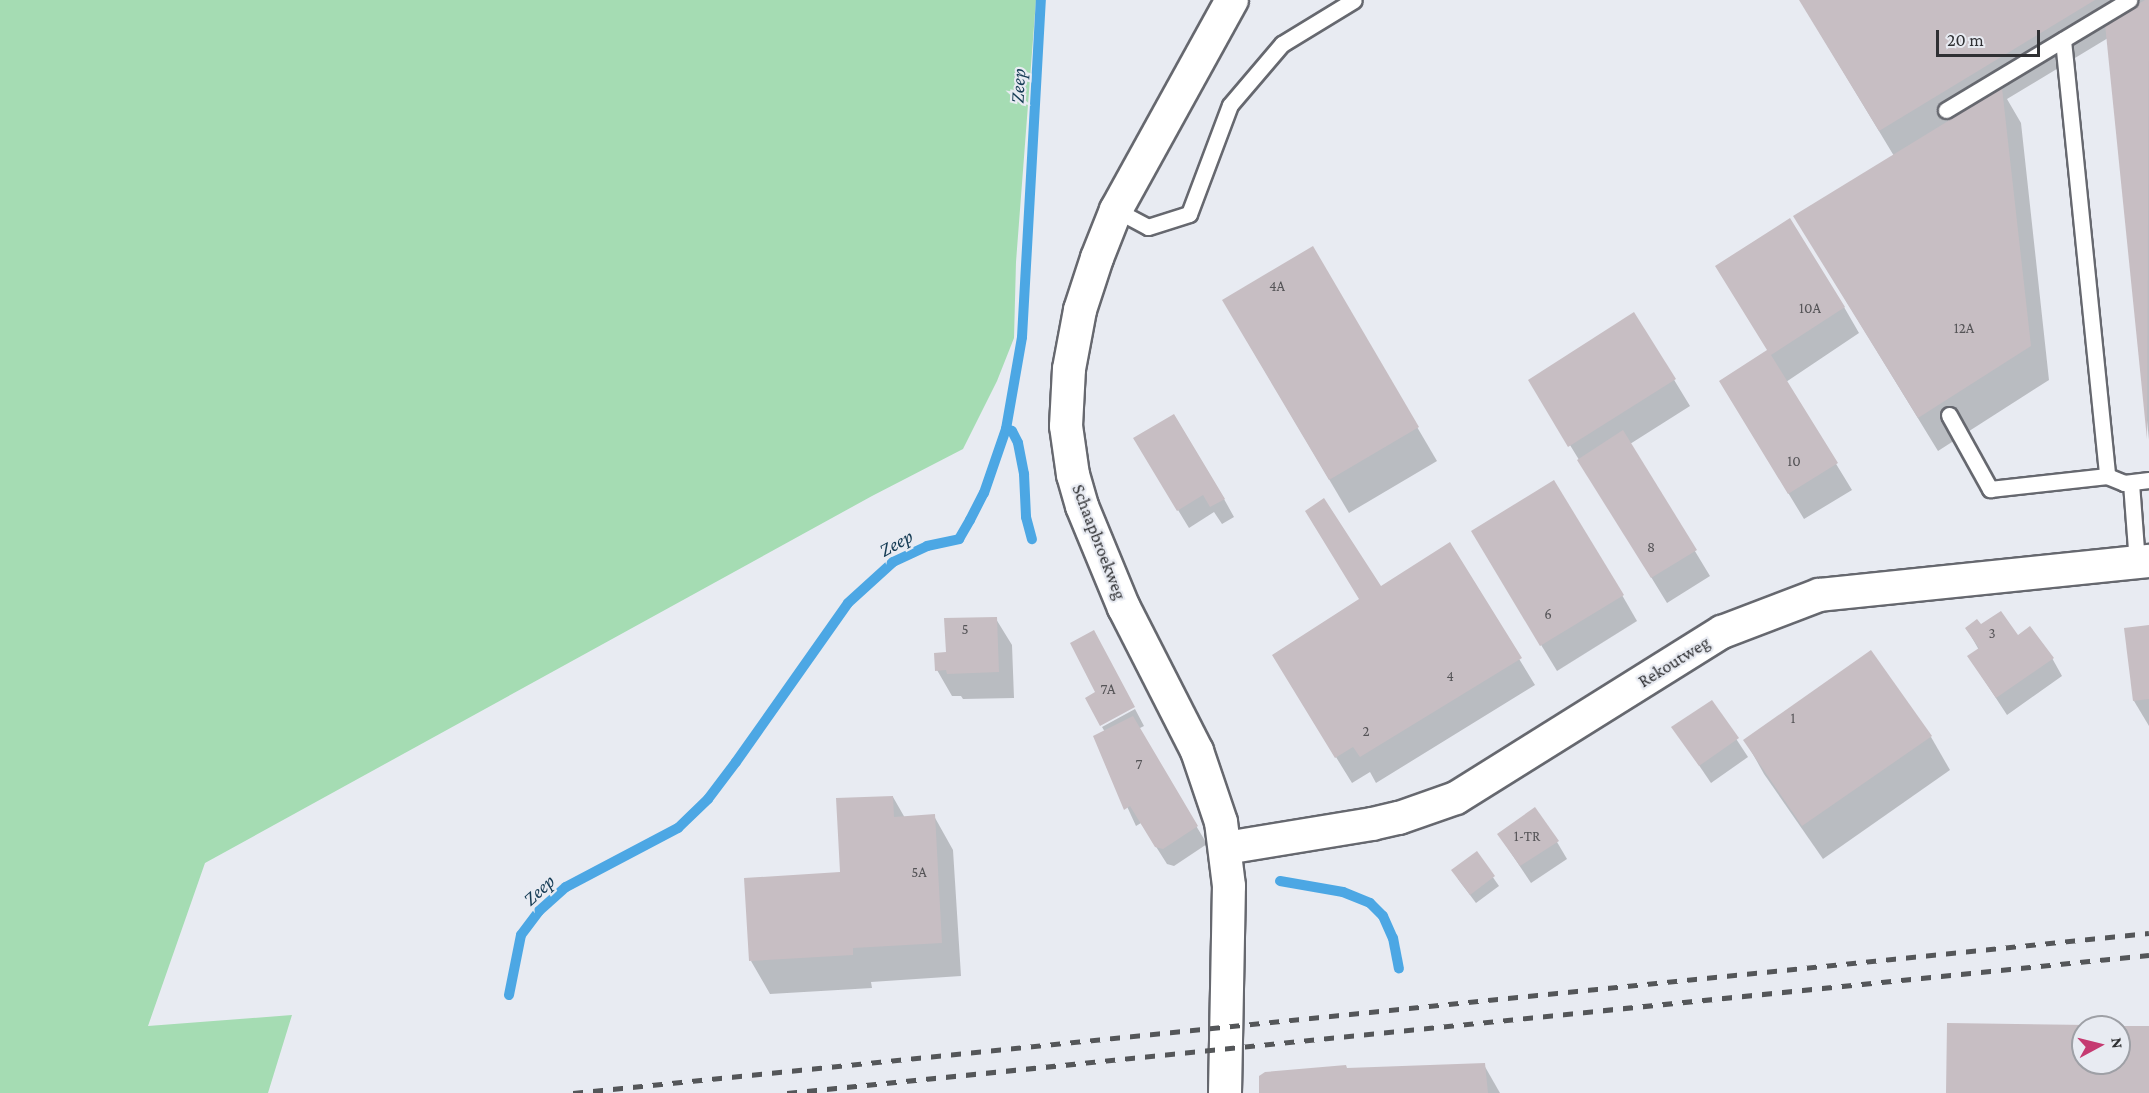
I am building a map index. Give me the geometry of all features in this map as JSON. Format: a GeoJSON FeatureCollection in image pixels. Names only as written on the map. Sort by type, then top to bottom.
{"type":"FeatureCollection","features":[{"type":"Feature","properties":{"kind":"street","name":"Schaapbroekweg"},"geometry":{"type":"LineString","coordinates":[[1226,1079],[1229,886],[1226,848],[1207,775],[1124,608],[1082,506],[1069,453],[1066,400],[1080,310],[1116,210],[1232,0]]}},
{"type":"Feature","properties":{"kind":"street","name":"Rekoutweg"},"geometry":{"type":"LineString","coordinates":[[1226,848],[1372,824],[1399,818],[1456,798],[1722,632],[1819,595],[2143,561]]}},
{"type":"Feature","properties":{"kind":"lane"},"geometry":{"type":"LineString","coordinates":[[1116,210],[1148,227],[1189,214],[1230,105],[1282,44],[1354,0]]}},
{"type":"Feature","properties":{"kind":"lane"},"geometry":{"type":"LineString","coordinates":[[1946,110],[2129,0]]}},
{"type":"Feature","properties":{"kind":"lane"},"geometry":{"type":"LineString","coordinates":[[2063,40],[2107,476]]}},
{"type":"Feature","properties":{"kind":"lane"},"geometry":{"type":"LineString","coordinates":[[1949,415],[1990,489],[2107,476],[2124,483],[2149,480]]}},
{"type":"Feature","properties":{"kind":"lane"},"geometry":{"type":"LineString","coordinates":[[2131,483],[2143,561]]}},
{"type":"Feature","properties":{"kind":"green space"},"geometry":{"type":"Polygon","coordinates":[[[0,0],[1036,0],[1016,262],[1014,338],[997,381],[963,449],[872,496],[205,863],[148,1026],[292,1015],[268,1093],[0,1093],[0,0]]]}},
{"type":"Feature","properties":{"kind":"building"},"geometry":{"type":"Polygon","coordinates":[[[1799,0],[2095,0],[1879,131],[1799,0]]]}},
{"type":"Feature","properties":{"kind":"building"},"geometry":{"type":"Polygon","coordinates":[[[2145,0],[2149,0],[2147,439],[2105,24],[2145,0]]]}},
{"type":"Feature","properties":{"kind":"building"},"geometry":{"type":"Polygon","coordinates":[[[2002,88],[2031,346],[1918,418],[1793,216],[2002,88]]]}},
{"type":"Feature","properties":{"kind":"building"},"geometry":{"type":"Polygon","coordinates":[[[1790,218],[1845,307],[1771,355],[1838,463],[1788,494],[1719,381],[1767,350],[1715,266],[1790,218]]]}},
{"type":"Feature","properties":{"kind":"building"},"geometry":{"type":"Polygon","coordinates":[[[1313,246],[1419,427],[1329,480],[1222,300],[1313,246]]]}},
{"type":"Feature","properties":{"kind":"building"},"geometry":{"type":"Polygon","coordinates":[[[1634,312],[1676,379],[1568,447],[1528,380],[1634,312]]]}},
{"type":"Feature","properties":{"kind":"building"},"geometry":{"type":"Polygon","coordinates":[[[1174,414],[1225,499],[1210,507],[1203,495],[1177,511],[1133,438],[1174,414]]]}},
{"type":"Feature","properties":{"kind":"building"},"geometry":{"type":"Polygon","coordinates":[[[1623,430],[1697,550],[1651,578],[1577,460],[1623,430]]]}},
{"type":"Feature","properties":{"kind":"building"},"geometry":{"type":"Polygon","coordinates":[[[1554,480],[1624,595],[1540,646],[1471,531],[1554,480]]]}},
{"type":"Feature","properties":{"kind":"building"},"geometry":{"type":"Polygon","coordinates":[[[1324,498],[1381,586],[1450,542],[1522,658],[1360,757],[1353,747],[1335,758],[1272,655],[1359,599],[1305,511],[1324,498]]]}},
{"type":"Feature","properties":{"kind":"building"},"geometry":{"type":"Polygon","coordinates":[[[2001,611],[2018,635],[2030,626],[2054,658],[1996,698],[1967,656],[1979,648],[1965,628],[1977,619],[1981,624],[2001,611]]]}},
{"type":"Feature","properties":{"kind":"building"},"geometry":{"type":"Polygon","coordinates":[[[997,617],[999,672],[947,674],[946,670],[935,671],[934,653],[946,652],[944,618],[997,617]]]}},
{"type":"Feature","properties":{"kind":"building"},"geometry":{"type":"Polygon","coordinates":[[[2149,625],[2149,699],[2133,701],[2124,628],[2149,625]]]}},
{"type":"Feature","properties":{"kind":"building"},"geometry":{"type":"Polygon","coordinates":[[[1094,630],[1135,707],[1100,726],[1085,698],[1095,692],[1070,643],[1094,630]]]}},
{"type":"Feature","properties":{"kind":"building"},"geometry":{"type":"Polygon","coordinates":[[[1871,650],[1932,736],[1802,826],[1743,740],[1871,650]]]}},
{"type":"Feature","properties":{"kind":"building"},"geometry":{"type":"Polygon","coordinates":[[[1712,700],[1739,738],[1699,766],[1671,727],[1712,700]]]}},
{"type":"Feature","properties":{"kind":"building"},"geometry":{"type":"Polygon","coordinates":[[[1133,716],[1198,826],[1163,849],[1155,847],[1130,806],[1124,810],[1093,736],[1133,716]]]}},
{"type":"Feature","properties":{"kind":"building"},"geometry":{"type":"Polygon","coordinates":[[[893,796],[894,817],[935,814],[942,943],[853,948],[853,955],[749,961],[744,878],[840,872],[836,798],[893,796]]]}},
{"type":"Feature","properties":{"kind":"building"},"geometry":{"type":"Polygon","coordinates":[[[1535,807],[1559,841],[1520,866],[1497,834],[1535,807]]]}},
{"type":"Feature","properties":{"kind":"building"},"geometry":{"type":"Polygon","coordinates":[[[1477,851],[1495,876],[1470,895],[1451,870],[1477,851]]]}},
{"type":"Feature","properties":{"kind":"building"},"geometry":{"type":"Polygon","coordinates":[[[1947,1023],[2071,1025],[2071,1075],[2131,1075],[2131,1026],[2149,1026],[2149,1093],[1946,1093],[1947,1023]]]}},
{"type":"Feature","properties":{"kind":"building"},"geometry":{"type":"Polygon","coordinates":[[[1485,1063],[1488,1093],[1259,1093],[1259,1076],[1265,1072],[1346,1065],[1347,1068],[1485,1063]]]}},
{"type":"Feature","properties":{"kind":"waterway","name":"Zeep"},"geometry":{"type":"LineString","coordinates":[[509,995],[521,935],[539,911],[566,887],[678,828],[708,799],[736,762],[848,603],[893,562],[927,546],[959,539],[970,520],[984,493],[1006,429],[1022,337],[1041,0]]}},
{"type":"Feature","properties":{"kind":"waterway"},"geometry":{"type":"LineString","coordinates":[[1006,429],[1012,431],[1018,443],[1024,474],[1026,517],[1032,539]]}},
{"type":"Feature","properties":{"kind":"waterway"},"geometry":{"type":"LineString","coordinates":[[1280,881],[1343,892],[1370,903],[1383,916],[1393,938],[1399,968]]}},
{"type":"Feature","properties":{"kind":"railway"},"geometry":{"type":"LineString","coordinates":[[573,1093],[2149,933]]}},
{"type":"Feature","properties":{"kind":"railway"},"geometry":{"type":"LineString","coordinates":[[787,1093],[2149,955]]}}]}
